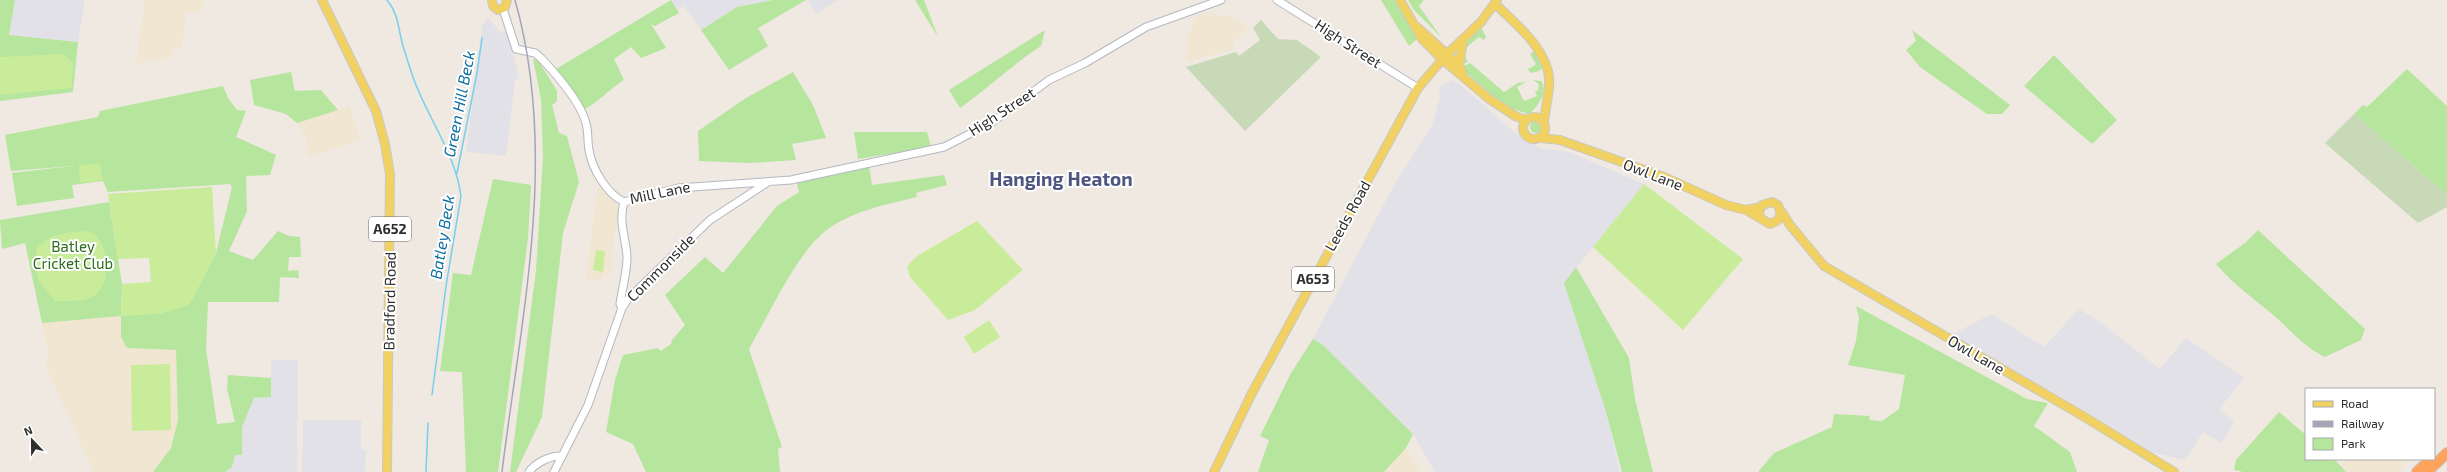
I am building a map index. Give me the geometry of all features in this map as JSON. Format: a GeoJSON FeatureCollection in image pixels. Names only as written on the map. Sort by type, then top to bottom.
{"type":"FeatureCollection","features":[{"type":"Feature","properties":{"kind":"highway"},"geometry":{"type":"LineString","coordinates":[[2435,455],[2447,444]]}},
{"type":"Feature","properties":{"kind":"highway"},"geometry":{"type":"LineString","coordinates":[[2427,472],[2447,453]]}},
{"type":"Feature","properties":{"kind":"highway"},"geometry":{"type":"LineString","coordinates":[[2417,472],[2430,460]]}},
{"type":"Feature","properties":{"kind":"main road","name":"Bradford Road"},"geometry":{"type":"LineString","coordinates":[[322,0],[376,111],[385,144],[390,174],[387,472]]}},
{"type":"Feature","properties":{"kind":"main road"},"geometry":{"type":"LineString","coordinates":[[492,0],[494,8],[508,3]]}},
{"type":"Feature","properties":{"kind":"main road"},"geometry":{"type":"LineString","coordinates":[[1400,0],[1416,26],[1444,57],[1488,98],[1515,116],[1524,124],[1525,135],[1529,139],[1543,130]]}},
{"type":"Feature","properties":{"kind":"main road"},"geometry":{"type":"LineString","coordinates":[[1498,1],[1504,13],[1534,46],[1548,71],[1548,96],[1545,107],[1543,130]]}},
{"type":"Feature","properties":{"kind":"main road","name":"Leeds Road"},"geometry":{"type":"LineString","coordinates":[[1214,472],[1252,392],[1418,88],[1444,57],[1498,1]]}},
{"type":"Feature","properties":{"kind":"main road"},"geometry":{"type":"LineString","coordinates":[[1463,39],[1459,65],[1463,75]]}},
{"type":"Feature","properties":{"kind":"main road"},"geometry":{"type":"LineString","coordinates":[[1444,57],[1459,65]]}},
{"type":"Feature","properties":{"kind":"main road"},"geometry":{"type":"LineString","coordinates":[[1524,124],[1545,107]]}},
{"type":"Feature","properties":{"kind":"main road"},"geometry":{"type":"LineString","coordinates":[[1534,117],[1543,130]]}},
{"type":"Feature","properties":{"kind":"main road","name":"Owl Lane"},"geometry":{"type":"LineString","coordinates":[[1543,130],[1560,140],[1664,177],[1726,205],[1746,210],[1770,224],[1778,220],[1790,225]]}},
{"type":"Feature","properties":{"kind":"main road","name":"Owl Lane"},"geometry":{"type":"LineString","coordinates":[[1746,210],[1761,207],[1765,203],[1772,202],[1778,205],[1790,225],[1824,266],[2083,416],[2174,472]]}},
{"type":"Feature","properties":{"kind":"main road"},"geometry":{"type":"LineString","coordinates":[[1761,207],[1759,212],[1761,219]]}},
{"type":"Feature","properties":{"kind":"main road"},"geometry":{"type":"LineString","coordinates":[[1778,220],[1781,211]]}},
{"type":"Feature","properties":{"kind":"street","name":"High Street"},"geometry":{"type":"LineString","coordinates":[[768,182],[822,174],[944,147],[991,123],[1049,80],[1085,63],[1146,27],[1221,0]]}},
{"type":"Feature","properties":{"kind":"street","name":"High Street"},"geometry":{"type":"LineString","coordinates":[[1277,0],[1418,88]]}},
{"type":"Feature","properties":{"kind":"street","name":"Mill Lane"},"geometry":{"type":"LineString","coordinates":[[508,3],[516,49],[535,53],[541,58],[581,110],[586,121],[589,151],[598,172],[610,191],[624,202],[678,188],[768,182]]}},
{"type":"Feature","properties":{"kind":"street","name":"Commonside"},"geometry":{"type":"LineString","coordinates":[[554,472],[560,456],[588,405],[622,308],[644,281],[710,220],[768,182]]}},
{"type":"Feature","properties":{"kind":"street"},"geometry":{"type":"LineString","coordinates":[[622,308],[620,304],[627,259],[621,218],[624,202]]}},
{"type":"Feature","properties":{"kind":"street"},"geometry":{"type":"LineString","coordinates":[[529,472],[547,459],[553,456],[560,456]]}},
{"type":"Feature","properties":{"kind":"shaded area"},"geometry":{"type":"Polygon","coordinates":[[[15,0],[85,0],[78,42],[9,35],[15,0]]]}},
{"type":"Feature","properties":{"kind":"shaded area"},"geometry":{"type":"Polygon","coordinates":[[[145,0],[202,0],[204,9],[186,14],[182,47],[171,50],[172,57],[136,64],[145,0]]]}},
{"type":"Feature","properties":{"kind":"shaded area"},"geometry":{"type":"Polygon","coordinates":[[[671,0],[773,0],[737,7],[701,30],[684,6],[678,10],[671,0]]]}},
{"type":"Feature","properties":{"kind":"shaded area"},"geometry":{"type":"Polygon","coordinates":[[[808,0],[838,0],[816,14],[808,0]]]}},
{"type":"Feature","properties":{"kind":"shaded area"},"geometry":{"type":"Polygon","coordinates":[[[1205,12],[1236,18],[1249,27],[1235,40],[1232,49],[1187,62],[1188,35],[1198,15],[1205,12]]]}},
{"type":"Feature","properties":{"kind":"shaded area"},"geometry":{"type":"Polygon","coordinates":[[[488,17],[501,33],[507,32],[519,77],[515,80],[506,156],[466,152],[482,26],[488,17]]]}},
{"type":"Feature","properties":{"kind":"shaded area"},"geometry":{"type":"Polygon","coordinates":[[[1451,80],[1462,86],[1514,132],[1540,148],[1569,152],[1644,184],[1564,283],[1606,412],[1620,472],[1435,472],[1413,434],[1323,345],[1313,339],[1395,183],[1432,126],[1440,97],[1439,88],[1451,80]]]}},
{"type":"Feature","properties":{"kind":"shaded area"},"geometry":{"type":"Polygon","coordinates":[[[349,106],[360,140],[308,157],[306,139],[297,123],[349,106]]]}},
{"type":"Feature","properties":{"kind":"shaded area"},"geometry":{"type":"Polygon","coordinates":[[[600,186],[617,205],[619,212],[613,243],[611,275],[602,274],[602,281],[586,279],[597,190],[600,186]]]}},
{"type":"Feature","properties":{"kind":"shaded area"},"geometry":{"type":"Polygon","coordinates":[[[2079,309],[2100,322],[2160,369],[2186,338],[2244,378],[2219,409],[2234,421],[2222,443],[2203,432],[2185,460],[2151,452],[2082,409],[1951,335],[1991,314],[2044,347],[2079,309]]]}},
{"type":"Feature","properties":{"kind":"shaded area"},"geometry":{"type":"Polygon","coordinates":[[[121,316],[121,337],[127,348],[176,350],[178,420],[171,448],[153,472],[94,472],[45,365],[49,357],[42,323],[121,316]]]}},
{"type":"Feature","properties":{"kind":"shaded area"},"geometry":{"type":"Polygon","coordinates":[[[271,360],[298,360],[297,472],[225,472],[232,467],[235,455],[242,455],[242,427],[254,398],[271,397],[271,360]]]}},
{"type":"Feature","properties":{"kind":"shaded area"},"geometry":{"type":"Polygon","coordinates":[[[303,420],[361,420],[361,449],[366,450],[365,472],[302,472],[303,420]]]}},
{"type":"Feature","properties":{"kind":"shaded area"},"geometry":{"type":"Polygon","coordinates":[[[1406,448],[1421,472],[1384,472],[1406,448]]]}},
{"type":"Feature","properties":{"kind":"shaded area"},"geometry":{"type":"Polygon","coordinates":[[[2346,460],[2406,460],[2399,472],[2346,472],[2340,467],[2346,460]]]}},
{"type":"Feature","properties":{"kind":"green space"},"geometry":{"type":"Polygon","coordinates":[[[0,0],[15,0],[9,35],[78,42],[73,92],[0,101],[0,0]]]}},
{"type":"Feature","properties":{"kind":"green space"},"geometry":{"type":"Polygon","coordinates":[[[671,0],[679,13],[655,26],[651,24],[666,48],[641,58],[631,47],[614,59],[624,80],[585,109],[556,69],[671,0]]]}},
{"type":"Feature","properties":{"kind":"green space"},"geometry":{"type":"Polygon","coordinates":[[[773,0],[806,0],[758,28],[768,46],[729,70],[701,30],[737,7],[773,0]]]}},
{"type":"Feature","properties":{"kind":"green space"},"geometry":{"type":"Polygon","coordinates":[[[915,0],[924,0],[938,37],[915,0]]]}},
{"type":"Feature","properties":{"kind":"green space"},"geometry":{"type":"Polygon","coordinates":[[[1381,0],[1395,0],[1417,39],[1409,46],[1381,0]]]}},
{"type":"Feature","properties":{"kind":"green space"},"geometry":{"type":"Polygon","coordinates":[[[1408,0],[1424,0],[1419,6],[1441,37],[1414,10],[1408,0]]]}},
{"type":"Feature","properties":{"kind":"green space"},"geometry":{"type":"Polygon","coordinates":[[[1261,20],[1278,39],[1297,40],[1321,57],[1245,131],[1186,67],[1236,52],[1239,56],[1260,40],[1253,28],[1261,20]]]}},
{"type":"Feature","properties":{"kind":"green space"},"geometry":{"type":"Polygon","coordinates":[[[1481,27],[1486,37],[1484,40],[1479,37],[1467,47],[1465,56],[1468,62],[1462,64],[1463,47],[1481,27]]]}},
{"type":"Feature","properties":{"kind":"green space"},"geometry":{"type":"Polygon","coordinates":[[[1045,30],[1041,46],[960,108],[949,90],[1045,30]]]}},
{"type":"Feature","properties":{"kind":"green space"},"geometry":{"type":"Polygon","coordinates":[[[1912,30],[2010,105],[2002,114],[1987,114],[1920,67],[1906,50],[1916,41],[1912,30]]]}},
{"type":"Feature","properties":{"kind":"green space"},"geometry":{"type":"Polygon","coordinates":[[[1534,51],[1542,68],[1539,71],[1530,73],[1527,67],[1529,69],[1536,64],[1530,54],[1534,51]]]}},
{"type":"Feature","properties":{"kind":"green space"},"geometry":{"type":"Polygon","coordinates":[[[62,54],[73,62],[72,88],[0,95],[0,57],[62,54]]]}},
{"type":"Feature","properties":{"kind":"green space"},"geometry":{"type":"Polygon","coordinates":[[[2054,55],[2117,120],[2092,144],[2024,86],[2054,55]]]}},
{"type":"Feature","properties":{"kind":"green space"},"geometry":{"type":"Polygon","coordinates":[[[533,59],[538,60],[557,91],[557,101],[552,105],[559,133],[567,136],[579,182],[563,233],[542,417],[516,472],[510,472],[536,270],[543,158],[541,99],[533,59]]]}},
{"type":"Feature","properties":{"kind":"green space"},"geometry":{"type":"Polygon","coordinates":[[[1470,63],[1504,92],[1518,83],[1526,82],[1517,87],[1524,101],[1537,96],[1535,91],[1538,91],[1539,84],[1533,80],[1541,81],[1544,90],[1543,95],[1535,108],[1528,114],[1510,108],[1496,99],[1466,72],[1464,66],[1470,63]]]}},
{"type":"Feature","properties":{"kind":"green space"},"geometry":{"type":"Polygon","coordinates":[[[2407,69],[2447,106],[2447,195],[2354,114],[2363,105],[2367,107],[2407,69]]]}},
{"type":"Feature","properties":{"kind":"green space"},"geometry":{"type":"Polygon","coordinates":[[[291,72],[295,91],[321,90],[338,110],[297,123],[286,114],[254,105],[250,80],[291,72]]]}},
{"type":"Feature","properties":{"kind":"green space"},"geometry":{"type":"Polygon","coordinates":[[[793,72],[813,105],[826,138],[792,144],[796,160],[751,163],[699,161],[698,131],[746,98],[793,72]]]}},
{"type":"Feature","properties":{"kind":"green space"},"geometry":{"type":"Polygon","coordinates":[[[223,86],[228,98],[237,110],[246,111],[236,137],[276,155],[270,175],[246,176],[247,211],[229,251],[253,260],[278,231],[289,236],[300,237],[301,257],[289,257],[288,271],[298,270],[299,278],[280,277],[279,302],[208,302],[206,349],[217,424],[235,422],[227,389],[228,375],[271,378],[271,397],[254,398],[242,427],[242,455],[235,455],[232,467],[225,472],[153,472],[171,448],[178,420],[176,350],[127,348],[121,337],[121,316],[189,305],[216,253],[232,187],[230,184],[108,192],[103,181],[72,185],[74,198],[17,206],[12,173],[73,166],[11,171],[5,135],[98,117],[100,111],[223,86]]]}},
{"type":"Feature","properties":{"kind":"green space"},"geometry":{"type":"Polygon","coordinates":[[[2354,114],[2447,195],[2447,207],[2418,223],[2325,143],[2354,114]]]}},
{"type":"Feature","properties":{"kind":"green space"},"geometry":{"type":"Polygon","coordinates":[[[1534,121],[1538,121],[1542,127],[1538,133],[1534,133],[1530,129],[1530,125],[1534,121]]]}},
{"type":"Feature","properties":{"kind":"green space"},"geometry":{"type":"Polygon","coordinates":[[[854,132],[927,132],[931,147],[858,159],[854,132]]]}},
{"type":"Feature","properties":{"kind":"green space"},"geometry":{"type":"Polygon","coordinates":[[[100,164],[103,180],[80,183],[79,165],[100,164]]]}},
{"type":"Feature","properties":{"kind":"green space"},"geometry":{"type":"Polygon","coordinates":[[[869,166],[872,185],[944,175],[947,185],[916,193],[917,197],[894,202],[848,217],[828,229],[817,238],[807,250],[779,294],[749,349],[782,447],[778,449],[780,472],[646,472],[633,444],[606,432],[615,380],[623,355],[658,348],[661,351],[671,344],[672,340],[685,325],[665,295],[705,257],[723,273],[777,206],[799,192],[797,183],[869,166]]]}},
{"type":"Feature","properties":{"kind":"green space"},"geometry":{"type":"Polygon","coordinates":[[[493,179],[531,185],[528,238],[498,472],[466,472],[462,372],[440,371],[453,273],[471,275],[493,179]]]}},
{"type":"Feature","properties":{"kind":"green space"},"geometry":{"type":"Polygon","coordinates":[[[1644,184],[1743,259],[1683,330],[1593,247],[1644,184]]]}},
{"type":"Feature","properties":{"kind":"green space"},"geometry":{"type":"Polygon","coordinates":[[[212,187],[216,253],[189,305],[159,314],[121,316],[122,284],[151,282],[149,258],[118,259],[108,194],[212,187]]]}},
{"type":"Feature","properties":{"kind":"green space","name":"Batley Cricket Club"},"geometry":{"type":"Polygon","coordinates":[[[109,202],[122,284],[121,316],[42,323],[25,243],[2,249],[0,220],[109,202]]]}},
{"type":"Feature","properties":{"kind":"green space"},"geometry":{"type":"Polygon","coordinates":[[[977,221],[1023,270],[975,310],[948,320],[910,277],[907,266],[917,256],[977,221]]]}},
{"type":"Feature","properties":{"kind":"green space"},"geometry":{"type":"Polygon","coordinates":[[[2258,230],[2365,329],[2361,340],[2325,357],[2311,349],[2300,340],[2223,272],[2216,264],[2245,243],[2258,230]]]}},
{"type":"Feature","properties":{"kind":"green space"},"geometry":{"type":"Polygon","coordinates":[[[87,231],[96,236],[104,252],[106,270],[102,287],[97,294],[90,298],[73,301],[55,301],[38,280],[36,250],[46,240],[58,234],[87,231]]]}},
{"type":"Feature","properties":{"kind":"green space"},"geometry":{"type":"Polygon","coordinates":[[[596,250],[605,251],[603,272],[593,270],[596,250]]]}},
{"type":"Feature","properties":{"kind":"green space"},"geometry":{"type":"Polygon","coordinates":[[[1576,267],[1629,358],[1635,399],[1653,472],[1622,472],[1606,412],[1564,283],[1576,267]]]}},
{"type":"Feature","properties":{"kind":"green space"},"geometry":{"type":"Polygon","coordinates":[[[1856,306],[2027,399],[2048,403],[2034,426],[2070,452],[2077,472],[1758,472],[1774,453],[1832,427],[1834,414],[1870,416],[1869,420],[1882,421],[1899,409],[1905,375],[1848,365],[1856,341],[1859,318],[1856,306]]]}},
{"type":"Feature","properties":{"kind":"green space"},"geometry":{"type":"Polygon","coordinates":[[[989,320],[1000,337],[974,354],[964,337],[989,320]]]}},
{"type":"Feature","properties":{"kind":"green space"},"geometry":{"type":"Polygon","coordinates":[[[1313,339],[1323,345],[1413,434],[1406,448],[1384,472],[1258,472],[1269,440],[1260,436],[1291,373],[1313,339]]]}},
{"type":"Feature","properties":{"kind":"green space"},"geometry":{"type":"Polygon","coordinates":[[[170,364],[171,430],[132,431],[131,365],[170,364]]]}},
{"type":"Feature","properties":{"kind":"green space"},"geometry":{"type":"Polygon","coordinates":[[[2279,412],[2305,434],[2305,460],[2335,460],[2346,472],[2243,472],[2234,470],[2236,460],[2279,412]]]}},
{"type":"Feature","properties":{"kind":"waterway","name":"Batley Beck"},"geometry":{"type":"LineString","coordinates":[[387,0],[396,16],[412,75],[444,143],[454,169],[461,196],[446,286],[432,395]]}},
{"type":"Feature","properties":{"kind":"waterway","name":"Green Hill Beck"},"geometry":{"type":"LineString","coordinates":[[457,173],[477,73],[482,38]]}},
{"type":"Feature","properties":{"kind":"waterway","name":"Batley Beck"},"geometry":{"type":"LineString","coordinates":[[426,472],[428,423]]}},
{"type":"Feature","properties":{"kind":"railway"},"geometry":{"type":"LineString","coordinates":[[502,472],[526,295],[532,236],[535,176],[534,117],[528,58],[515,0]]}},
{"type":"Feature","properties":{"kind":"district","name":"Hanging Heaton"},"geometry":{"type":"Point","coordinates":[1061,179]}}]}
